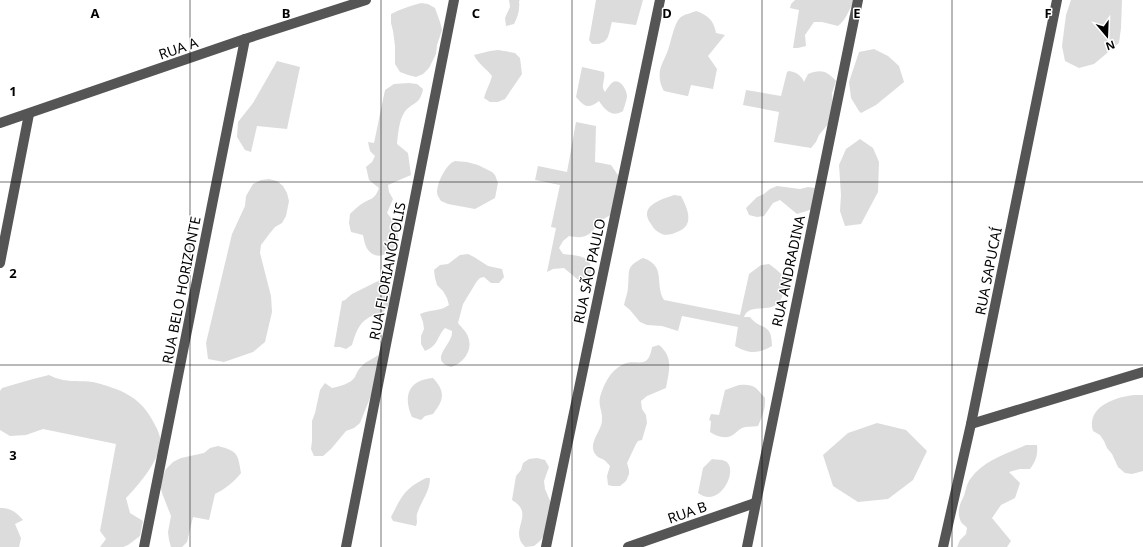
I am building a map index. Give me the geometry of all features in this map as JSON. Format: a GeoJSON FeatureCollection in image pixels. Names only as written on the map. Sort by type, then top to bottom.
{"type":"FeatureCollection","features":[{"type":"Feature","properties":{"kind":"street","name":"RUA A"},"geometry":{"type":"LineString","coordinates":[[0,123],[245,39],[366,0]]}},
{"type":"Feature","properties":{"kind":"street","name":"RUA FLORIANÓPOLIS"},"geometry":{"type":"LineString","coordinates":[[346,547],[454,0]]}},
{"type":"Feature","properties":{"kind":"street","name":"RUA SÃO PAULO"},"geometry":{"type":"LineString","coordinates":[[546,547],[660,0]]}},
{"type":"Feature","properties":{"kind":"street","name":"RUA ANDRADINA"},"geometry":{"type":"LineString","coordinates":[[747,547],[858,0]]}},
{"type":"Feature","properties":{"kind":"street","name":"RUA SAPUCAÍ"},"geometry":{"type":"LineString","coordinates":[[943,547],[971,424],[1057,0]]}},
{"type":"Feature","properties":{"kind":"street","name":"RUA BELO HORIZONTE"},"geometry":{"type":"LineString","coordinates":[[144,547],[245,39]]}},
{"type":"Feature","properties":{"kind":"street"},"geometry":{"type":"LineString","coordinates":[[0,263],[29,114]]}},
{"type":"Feature","properties":{"kind":"street"},"geometry":{"type":"LineString","coordinates":[[971,424],[1143,372]]}},
{"type":"Feature","properties":{"kind":"street","name":"RUA B"},"geometry":{"type":"LineString","coordinates":[[628,547],[755,503]]}},
{"type":"Feature","properties":{"kind":"shaded area"},"geometry":{"type":"Polygon","coordinates":[[[509,0],[520,0],[519,10],[514,24],[506,26],[505,18],[510,7],[509,0]]]}},
{"type":"Feature","properties":{"kind":"shaded area"},"geometry":{"type":"Polygon","coordinates":[[[596,0],[643,0],[636,25],[612,22],[609,35],[605,41],[598,44],[592,44],[589,40],[596,0]]]}},
{"type":"Feature","properties":{"kind":"shaded area"},"geometry":{"type":"Polygon","coordinates":[[[795,0],[855,1],[838,26],[822,22],[814,22],[805,35],[806,46],[793,48],[799,10],[790,8],[791,4],[795,0]]]}},
{"type":"Feature","properties":{"kind":"shaded area"},"geometry":{"type":"Polygon","coordinates":[[[1071,0],[1122,0],[1119,43],[1094,64],[1079,68],[1065,61],[1062,46],[1066,15],[1071,0]]]}},
{"type":"Feature","properties":{"kind":"shaded area"},"geometry":{"type":"Polygon","coordinates":[[[421,3],[428,4],[435,8],[442,30],[437,45],[436,54],[429,68],[423,74],[416,77],[400,72],[395,64],[395,46],[391,14],[421,3]]]}},
{"type":"Feature","properties":{"kind":"shaded area"},"geometry":{"type":"Polygon","coordinates":[[[696,11],[704,14],[710,19],[714,25],[716,33],[725,35],[708,56],[717,69],[713,89],[691,85],[688,96],[664,91],[660,81],[660,70],[668,51],[676,24],[684,15],[696,11]]]}},
{"type":"Feature","properties":{"kind":"shaded area"},"geometry":{"type":"Polygon","coordinates":[[[874,49],[888,56],[899,66],[904,82],[876,105],[861,113],[851,98],[849,82],[859,52],[874,49]]]}},
{"type":"Feature","properties":{"kind":"shaded area"},"geometry":{"type":"Polygon","coordinates":[[[498,50],[515,53],[520,58],[522,74],[505,99],[498,102],[490,102],[484,98],[492,76],[474,55],[498,50]]]}},
{"type":"Feature","properties":{"kind":"shaded area"},"geometry":{"type":"Polygon","coordinates":[[[277,61],[300,67],[287,129],[257,126],[251,152],[245,150],[237,137],[238,122],[253,103],[277,61]]]}},
{"type":"Feature","properties":{"kind":"shaded area"},"geometry":{"type":"Polygon","coordinates":[[[582,67],[604,72],[603,87],[605,92],[613,82],[616,81],[623,85],[627,96],[623,111],[615,114],[609,112],[599,101],[595,104],[586,106],[576,97],[582,67]]]}},
{"type":"Feature","properties":{"kind":"shaded area"},"geometry":{"type":"Polygon","coordinates":[[[789,71],[798,74],[804,82],[808,74],[820,71],[827,73],[836,81],[832,93],[833,109],[829,123],[811,148],[774,142],[779,112],[743,105],[746,90],[781,96],[787,72],[789,71]]]}},
{"type":"Feature","properties":{"kind":"shaded area"},"geometry":{"type":"Polygon","coordinates":[[[394,84],[417,84],[423,89],[418,101],[404,113],[398,132],[397,144],[408,153],[411,175],[388,185],[389,192],[393,199],[387,213],[397,228],[398,234],[395,245],[392,249],[380,256],[372,254],[368,250],[363,235],[351,232],[349,223],[350,214],[359,205],[371,199],[378,192],[379,188],[369,180],[366,167],[372,162],[375,156],[370,151],[368,142],[374,143],[385,90],[394,84]]]}},
{"type":"Feature","properties":{"kind":"shaded area"},"geometry":{"type":"Polygon","coordinates":[[[576,122],[596,126],[595,162],[611,165],[620,178],[611,215],[600,222],[589,234],[578,237],[569,236],[563,241],[559,248],[563,254],[581,257],[589,262],[591,272],[589,280],[582,283],[564,268],[553,269],[547,272],[556,228],[551,227],[560,185],[535,180],[538,166],[567,172],[576,122]]]}},
{"type":"Feature","properties":{"kind":"shaded area"},"geometry":{"type":"Polygon","coordinates":[[[860,139],[873,148],[879,162],[878,192],[861,224],[845,226],[840,211],[841,195],[839,165],[846,149],[860,139]]]}},
{"type":"Feature","properties":{"kind":"shaded area"},"geometry":{"type":"Polygon","coordinates":[[[455,161],[478,165],[492,172],[498,183],[495,198],[475,209],[448,204],[441,201],[437,193],[437,188],[445,170],[455,161]]]}},
{"type":"Feature","properties":{"kind":"shaded area"},"geometry":{"type":"Polygon","coordinates":[[[269,179],[277,181],[283,186],[289,201],[286,216],[282,223],[275,227],[261,245],[260,253],[271,296],[272,312],[265,342],[253,352],[224,362],[208,359],[206,343],[232,234],[245,206],[246,196],[253,184],[261,180],[269,179]]]}},
{"type":"Feature","properties":{"kind":"shaded area"},"geometry":{"type":"Polygon","coordinates":[[[777,186],[800,189],[808,187],[815,188],[817,195],[813,209],[797,214],[780,200],[773,203],[764,216],[757,217],[749,215],[746,208],[757,197],[777,186]]]}},
{"type":"Feature","properties":{"kind":"shaded area"},"geometry":{"type":"Polygon","coordinates":[[[674,195],[681,196],[688,212],[688,221],[683,229],[672,234],[664,235],[653,227],[647,213],[652,205],[674,195]]]}},
{"type":"Feature","properties":{"kind":"shaded area"},"geometry":{"type":"Polygon","coordinates":[[[468,254],[488,266],[502,269],[504,277],[499,283],[491,283],[484,277],[480,278],[463,304],[458,323],[465,331],[470,344],[468,353],[465,357],[459,363],[451,367],[445,364],[441,358],[451,337],[452,331],[445,328],[435,344],[430,349],[425,351],[421,344],[421,336],[424,329],[420,314],[442,309],[449,305],[443,291],[437,285],[434,270],[440,265],[448,264],[460,255],[468,254]]]}},
{"type":"Feature","properties":{"kind":"shaded area"},"geometry":{"type":"Polygon","coordinates":[[[643,258],[650,261],[658,271],[661,294],[664,300],[740,315],[749,274],[761,265],[769,264],[780,273],[786,282],[786,288],[782,297],[776,305],[749,310],[744,317],[750,317],[768,330],[772,338],[772,346],[758,352],[749,352],[735,346],[738,327],[682,316],[678,331],[662,326],[647,325],[640,322],[624,305],[631,267],[643,258]]]}},
{"type":"Feature","properties":{"kind":"shaded area"},"geometry":{"type":"Polygon","coordinates":[[[382,279],[388,283],[390,291],[390,299],[386,309],[362,323],[357,330],[352,345],[346,349],[334,347],[342,301],[352,294],[382,279]]]}},
{"type":"Feature","properties":{"kind":"shaded area"},"geometry":{"type":"Polygon","coordinates":[[[659,345],[664,350],[669,360],[666,388],[647,396],[641,401],[647,423],[642,440],[638,441],[636,444],[627,463],[629,474],[626,481],[620,486],[608,485],[607,476],[610,466],[605,460],[597,456],[593,447],[602,421],[600,397],[608,378],[614,371],[627,363],[644,362],[648,359],[652,347],[659,345]]]}},
{"type":"Feature","properties":{"kind":"shaded area"},"geometry":{"type":"Polygon","coordinates":[[[378,355],[372,393],[360,423],[354,428],[346,431],[323,456],[314,456],[311,449],[312,421],[320,390],[325,383],[332,388],[350,381],[355,377],[364,364],[378,355]]]}},
{"type":"Feature","properties":{"kind":"shaded area"},"geometry":{"type":"Polygon","coordinates":[[[49,375],[63,380],[97,383],[125,393],[145,409],[157,429],[161,442],[158,454],[146,474],[126,498],[130,513],[143,521],[140,536],[128,545],[123,547],[100,547],[106,539],[100,531],[116,444],[43,429],[26,435],[10,436],[0,430],[0,391],[2,388],[49,375]]]}},
{"type":"Feature","properties":{"kind":"shaded area"},"geometry":{"type":"Polygon","coordinates":[[[433,378],[442,392],[439,404],[433,414],[425,416],[421,420],[412,417],[408,402],[410,390],[418,382],[433,378]]]}},
{"type":"Feature","properties":{"kind":"shaded area"},"geometry":{"type":"Polygon","coordinates":[[[739,385],[754,387],[765,398],[764,409],[758,426],[744,427],[728,437],[720,437],[715,435],[710,432],[711,421],[709,420],[711,414],[719,415],[725,390],[739,385]]]}},
{"type":"Feature","properties":{"kind":"shaded area"},"geometry":{"type":"Polygon","coordinates":[[[1143,395],[1143,471],[1132,474],[1125,473],[1118,467],[1100,435],[1093,431],[1092,423],[1098,410],[1104,405],[1119,398],[1143,395]]]}},
{"type":"Feature","properties":{"kind":"shaded area"},"geometry":{"type":"Polygon","coordinates":[[[877,423],[906,430],[927,451],[913,480],[888,499],[858,502],[833,486],[823,455],[848,433],[877,423]]]}},
{"type":"Feature","properties":{"kind":"shaded area"},"geometry":{"type":"Polygon","coordinates":[[[1026,445],[1037,445],[1037,455],[1035,461],[1030,469],[1020,469],[1009,472],[1020,483],[1015,498],[1001,505],[992,518],[1011,541],[1007,547],[957,547],[960,540],[966,534],[967,528],[961,522],[959,510],[969,480],[976,472],[989,462],[1026,445]]]}},
{"type":"Feature","properties":{"kind":"shaded area"},"geometry":{"type":"Polygon","coordinates":[[[218,446],[230,450],[236,454],[241,473],[229,485],[215,494],[209,520],[193,517],[187,542],[182,547],[171,547],[168,532],[171,516],[160,485],[166,469],[173,462],[181,458],[204,453],[210,448],[218,446]]]}},
{"type":"Feature","properties":{"kind":"shaded area"},"geometry":{"type":"Polygon","coordinates":[[[537,458],[545,460],[549,467],[544,481],[545,489],[551,503],[545,534],[534,546],[525,547],[519,536],[522,510],[512,500],[516,476],[521,470],[523,463],[529,459],[537,458]]]}},
{"type":"Feature","properties":{"kind":"shaded area"},"geometry":{"type":"Polygon","coordinates":[[[712,459],[725,461],[729,465],[729,479],[720,492],[714,496],[706,497],[698,493],[703,468],[712,459]]]}},
{"type":"Feature","properties":{"kind":"shaded area"},"geometry":{"type":"Polygon","coordinates":[[[426,478],[430,478],[430,483],[417,514],[416,526],[393,521],[391,517],[404,494],[426,478]]]}},
{"type":"Feature","properties":{"kind":"shaded area"},"geometry":{"type":"Polygon","coordinates":[[[0,508],[13,511],[23,520],[15,524],[21,538],[19,547],[0,547],[0,508]]]}}]}
